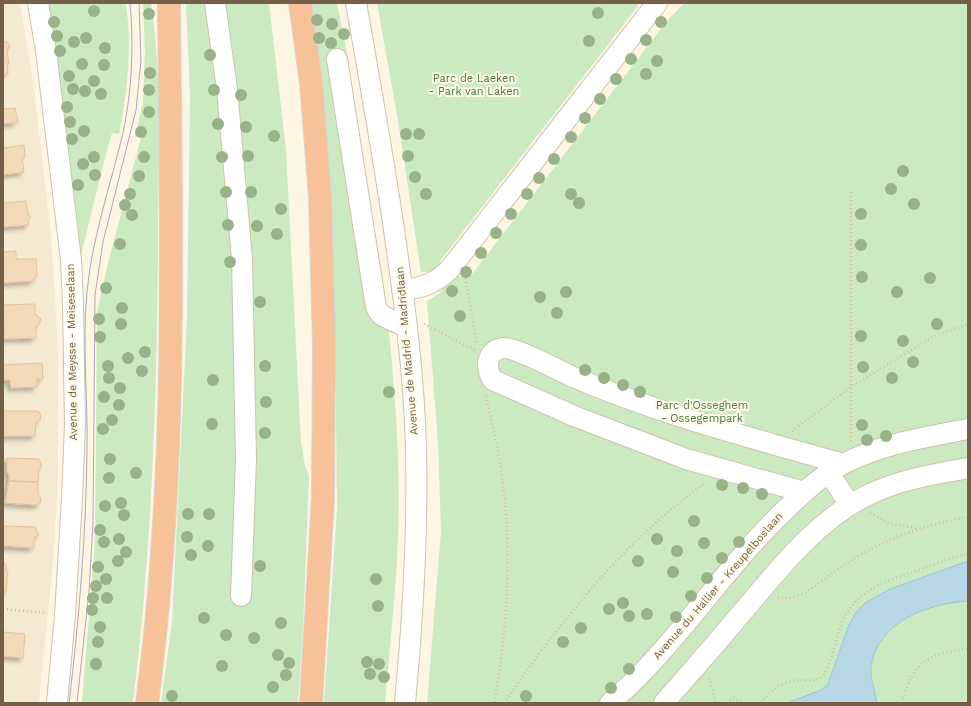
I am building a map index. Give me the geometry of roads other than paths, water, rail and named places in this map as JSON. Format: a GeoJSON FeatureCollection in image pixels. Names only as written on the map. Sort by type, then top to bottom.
{"type":"FeatureCollection","features":[{"type":"Feature","properties":{"kind":"highway"},"geometry":{"type":"LineString","coordinates":[[147,703],[162,569],[172,353],[169,3]]}},
{"type":"Feature","properties":{"kind":"highway"},"geometry":{"type":"LineString","coordinates":[[290,3],[320,252]]}},
{"type":"Feature","properties":{"kind":"highway"},"geometry":{"type":"LineString","coordinates":[[300,3],[311,83],[320,196],[320,252],[324,346],[323,498],[311,703]]}},
{"type":"Feature","properties":{"kind":"street","name":"Avenue de Meysse - Meiseselaan"},"geometry":{"type":"LineString","coordinates":[[38,3],[71,260],[75,424],[66,615],[57,703]]}},
{"type":"Feature","properties":{"kind":"street"},"geometry":{"type":"LineString","coordinates":[[215,3],[227,89],[242,259],[246,459],[241,596]]}},
{"type":"Feature","properties":{"kind":"street","name":"Avenue de Madrid - Madridlaan"},"geometry":{"type":"LineString","coordinates":[[356,3],[386,178],[402,290],[415,326],[413,394],[416,498],[412,622],[405,703]]}},
{"type":"Feature","properties":{"kind":"street"},"geometry":{"type":"LineString","coordinates":[[402,290],[421,288],[436,282],[450,269],[657,3]]}},
{"type":"Feature","properties":{"kind":"street"},"geometry":{"type":"LineString","coordinates":[[337,59],[376,307],[381,315],[415,326]]}},
{"type":"Feature","properties":{"kind":"street"},"geometry":{"type":"LineString","coordinates":[[804,492],[724,471],[625,436],[498,383],[492,380],[487,369],[489,358],[498,350],[510,349],[573,377],[633,400],[725,431],[774,444],[841,466],[853,503]]}},
{"type":"Feature","properties":{"kind":"street","name":"Avenue du Hallier - Kreupelboslaan"},"geometry":{"type":"LineString","coordinates":[[610,703],[658,654],[749,546],[804,492],[841,466],[875,451],[932,436],[968,429]]}},
{"type":"Feature","properties":{"kind":"street"},"geometry":{"type":"LineString","coordinates":[[664,703],[762,589],[818,530],[853,503],[889,486],[968,468]]}},
{"type":"Feature","properties":{"kind":"water"},"geometry":{"type":"Polygon","coordinates":[[[968,561],[968,601],[937,606],[921,611],[894,626],[884,637],[876,650],[871,666],[872,680],[877,703],[787,703],[821,690],[828,684],[848,627],[856,612],[865,603],[890,589],[968,561]]]}},
{"type":"Feature","properties":{"kind":"tram line"},"geometry":{"type":"LineString","coordinates":[[69,703],[84,546],[87,432],[85,352],[87,292],[89,272],[97,232],[126,117],[132,52],[130,3]]}},
{"type":"Feature","properties":{"kind":"tram line"},"geometry":{"type":"LineString","coordinates":[[77,703],[89,591],[93,522],[95,295],[103,242],[136,110],[141,61],[139,3]]}},
{"type":"Feature","properties":{"kind":"park label","name":"Parc de Laeken - Park van Laken"},"geometry":{"type":"Point","coordinates":[474,84]}},
{"type":"Feature","properties":{"kind":"park label","name":"Parc d'Osseghem - Ossegempark"},"geometry":{"type":"Point","coordinates":[702,411]}}]}
